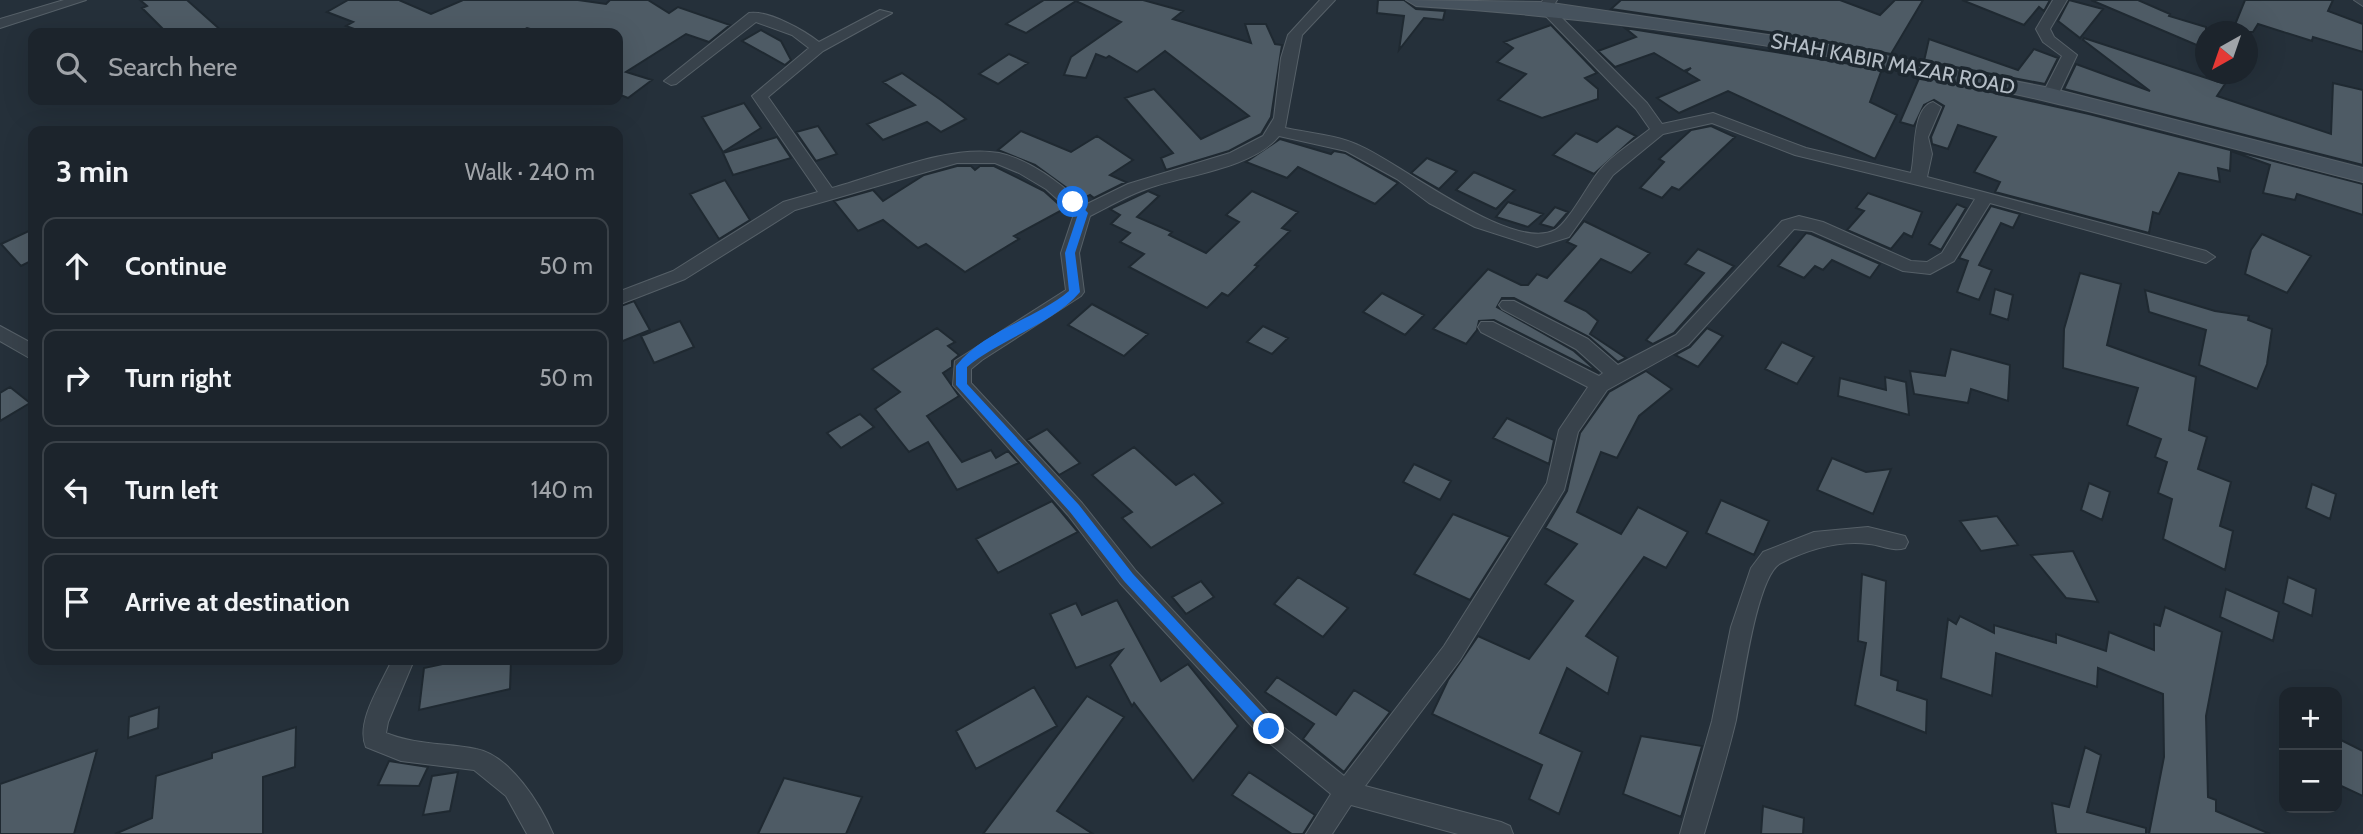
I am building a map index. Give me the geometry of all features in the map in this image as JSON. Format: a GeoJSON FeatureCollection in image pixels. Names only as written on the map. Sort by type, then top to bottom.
{"type":"FeatureCollection","features":[{"type":"Feature","properties":{"kind":"street"},"geometry":{"type":"LineString","coordinates":[[0,24],[79,0]]}},
{"type":"Feature","properties":{"kind":"street"},"geometry":{"type":"LineString","coordinates":[[1328,0],[1296,33],[1286,61],[1285,100],[1276,131],[1251,149],[1218,163],[1137,186],[1083,213],[1070,253],[1075,292],[1060,304],[982,348],[962,366],[962,385],[1075,509],[1128,577],[1269,729],[1346,792],[1501,834]]}},
{"type":"Feature","properties":{"kind":"street","name":"SHAH KABIR MAZAR ROAD"},"geometry":{"type":"LineString","coordinates":[[1416,0],[1547,4],[1808,47],[2050,95],[2363,175]]}},
{"type":"Feature","properties":{"kind":"street"},"geometry":{"type":"LineString","coordinates":[[2050,95],[2070,55],[2048,39],[2043,29],[2060,0]]}},
{"type":"Feature","properties":{"kind":"street"},"geometry":{"type":"LineString","coordinates":[[1547,4],[1594,61],[1642,106],[1658,130]]}},
{"type":"Feature","properties":{"kind":"street"},"geometry":{"type":"LineString","coordinates":[[829,196],[760,96],[818,48],[885,13]]}},
{"type":"Feature","properties":{"kind":"street"},"geometry":{"type":"LineString","coordinates":[[671,81],[754,16],[797,32],[818,48]]}},
{"type":"Feature","properties":{"kind":"street"},"geometry":{"type":"LineString","coordinates":[[1918,179],[1924,154],[1920,137],[1933,107]]}},
{"type":"Feature","properties":{"kind":"street"},"geometry":{"type":"LineString","coordinates":[[1276,131],[1351,147],[1403,175],[1435,199],[1481,223],[1537,241],[1563,233],[1607,171],[1658,130],[1713,118],[1801,152],[1985,196],[2206,257]]}},
{"type":"Feature","properties":{"kind":"street"},"geometry":{"type":"LineString","coordinates":[[623,297],[679,275],[723,250],[789,206],[956,158],[997,158],[1052,185],[1083,213]]}},
{"type":"Feature","properties":{"kind":"street"},"geometry":{"type":"LineString","coordinates":[[1318,834],[1346,792],[1452,653],[1557,484],[1569,430],[1608,379],[1682,340],[1788,225],[1799,222],[1817,226],[1909,267],[1930,268],[1948,257],[1978,212],[1985,196]]}},
{"type":"Feature","properties":{"kind":"street"},"geometry":{"type":"LineString","coordinates":[[1508,305],[1583,344],[1608,379]]}},
{"type":"Feature","properties":{"kind":"street"},"geometry":{"type":"LineString","coordinates":[[1487,327],[1608,379]]}},
{"type":"Feature","properties":{"kind":"street"},"geometry":{"type":"LineString","coordinates":[[0,332],[28,350]]}},
{"type":"Feature","properties":{"kind":"street"},"geometry":{"type":"LineString","coordinates":[[1692,834],[1724,721],[1742,627],[1759,575],[1770,558],[1821,538],[1868,535],[1898,542]]}},
{"type":"Feature","properties":{"kind":"street"},"geometry":{"type":"LineString","coordinates":[[401,665],[376,722],[374,739],[401,750],[479,760],[514,788],[541,834]]}},
{"type":"Feature","properties":{"kind":"building"},"geometry":{"type":"Polygon","coordinates":[[[140,0],[187,0],[218,28],[162,28],[142,8],[147,6],[140,0]]]}},
{"type":"Feature","properties":{"kind":"building"},"geometry":{"type":"Polygon","coordinates":[[[348,0],[399,0],[431,14],[463,0],[578,0],[606,4],[610,0],[648,0],[669,13],[678,7],[730,25],[709,42],[686,34],[626,72],[652,80],[628,98],[623,96],[623,28],[351,28],[346,26],[353,22],[327,12],[348,0]]]}},
{"type":"Feature","properties":{"kind":"building"},"geometry":{"type":"Polygon","coordinates":[[[1044,0],[1143,0],[1183,11],[1173,19],[1251,43],[1245,24],[1266,24],[1275,44],[1282,45],[1271,117],[1261,134],[1229,151],[1166,170],[1161,158],[1173,153],[1125,98],[1154,89],[1201,139],[1249,116],[1165,51],[1137,72],[1109,56],[1106,58],[1096,54],[1086,78],[1064,75],[1071,57],[1121,22],[1076,1],[1026,33],[1006,24],[1044,0]]]}},
{"type":"Feature","properties":{"kind":"building"},"geometry":{"type":"Polygon","coordinates":[[[1378,0],[1404,0],[1416,9],[1445,11],[1443,20],[1424,18],[1399,50],[1404,16],[1377,13],[1378,0]]]}},
{"type":"Feature","properties":{"kind":"building"},"geometry":{"type":"Polygon","coordinates":[[[1621,0],[1840,0],[1880,15],[1895,0],[1923,0],[1891,54],[1808,38],[1611,9],[1621,0]]]}},
{"type":"Feature","properties":{"kind":"building"},"geometry":{"type":"Polygon","coordinates":[[[1962,0],[2050,0],[2044,11],[2039,7],[2024,25],[1962,0]]]}},
{"type":"Feature","properties":{"kind":"building"},"geometry":{"type":"Polygon","coordinates":[[[2069,0],[2103,9],[2080,38],[2058,21],[2069,0]]]}},
{"type":"Feature","properties":{"kind":"building"},"geometry":{"type":"Polygon","coordinates":[[[2091,0],[2138,0],[2170,14],[2169,16],[2195,24],[2195,44],[2091,0]]]}},
{"type":"Feature","properties":{"kind":"building"},"geometry":{"type":"Polygon","coordinates":[[[2245,0],[2333,0],[2328,11],[2363,24],[2363,52],[2313,37],[2312,41],[2258,24],[2258,21],[2236,21],[2245,0]]]}},
{"type":"Feature","properties":{"kind":"building"},"geometry":{"type":"Polygon","coordinates":[[[1551,25],[1597,73],[1585,78],[1598,89],[1598,99],[1542,118],[1498,100],[1526,74],[1497,62],[1513,48],[1504,42],[1551,25]]]}},
{"type":"Feature","properties":{"kind":"building"},"geometry":{"type":"Polygon","coordinates":[[[1625,28],[1882,69],[1870,102],[1897,115],[1875,159],[1728,91],[1679,113],[1657,98],[1699,80],[1686,72],[1691,68],[1684,71],[1654,53],[1615,67],[1598,51],[1636,37],[1625,28]]]}},
{"type":"Feature","properties":{"kind":"building"},"geometry":{"type":"Polygon","coordinates":[[[761,30],[781,41],[791,60],[785,65],[742,41],[761,30]]]}},
{"type":"Feature","properties":{"kind":"building"},"geometry":{"type":"Polygon","coordinates":[[[2084,38],[2195,74],[2195,84],[2225,84],[2217,96],[2331,134],[2333,83],[2363,90],[2363,165],[2064,89],[2076,64],[2150,91],[2083,40],[2084,38]]]}},
{"type":"Feature","properties":{"kind":"building"},"geometry":{"type":"Polygon","coordinates":[[[1929,39],[2018,70],[2034,49],[2058,58],[2045,84],[1924,61],[1929,39]]]}},
{"type":"Feature","properties":{"kind":"building"},"geometry":{"type":"Polygon","coordinates":[[[1009,54],[1028,63],[998,84],[979,74],[1009,54]]]}},
{"type":"Feature","properties":{"kind":"building"},"geometry":{"type":"Polygon","coordinates":[[[902,73],[966,119],[941,132],[927,122],[883,140],[867,124],[915,105],[883,82],[902,73]]]}},
{"type":"Feature","properties":{"kind":"building"},"geometry":{"type":"Polygon","coordinates":[[[1920,76],[2089,114],[2363,184],[2363,215],[2297,194],[2295,200],[2263,193],[2270,165],[2231,151],[2230,171],[2218,168],[2220,182],[2179,173],[2159,214],[2153,212],[2149,233],[1995,192],[2000,182],[1974,172],[1996,137],[1958,125],[1948,149],[1932,144],[1931,137],[1944,106],[1934,100],[1924,105],[1914,126],[1900,122],[1920,76]]]}},
{"type":"Feature","properties":{"kind":"building"},"geometry":{"type":"Polygon","coordinates":[[[744,103],[761,128],[723,152],[702,117],[744,103]]]}},
{"type":"Feature","properties":{"kind":"building"},"geometry":{"type":"Polygon","coordinates":[[[818,126],[837,154],[816,161],[796,132],[818,126]]]}},
{"type":"Feature","properties":{"kind":"building"},"geometry":{"type":"Polygon","coordinates":[[[1617,126],[1636,136],[1594,174],[1553,155],[1576,133],[1597,142],[1617,126]]]}},
{"type":"Feature","properties":{"kind":"building"},"geometry":{"type":"Polygon","coordinates":[[[1711,126],[1735,137],[1679,190],[1672,187],[1662,198],[1640,188],[1664,162],[1659,159],[1691,130],[1711,126]]]}},
{"type":"Feature","properties":{"kind":"building"},"geometry":{"type":"Polygon","coordinates":[[[1021,131],[1071,152],[1097,136],[1133,160],[1110,175],[1126,182],[1094,198],[1090,195],[1082,199],[1035,165],[998,150],[1021,131]]]}},
{"type":"Feature","properties":{"kind":"building"},"geometry":{"type":"Polygon","coordinates":[[[777,137],[791,158],[733,175],[723,153],[777,137]]]}},
{"type":"Feature","properties":{"kind":"building"},"geometry":{"type":"Polygon","coordinates":[[[1280,139],[1331,154],[1334,151],[1345,153],[1398,183],[1375,204],[1298,167],[1287,178],[1246,162],[1280,139]]]}},
{"type":"Feature","properties":{"kind":"building"},"geometry":{"type":"Polygon","coordinates":[[[1427,158],[1457,171],[1439,189],[1411,173],[1427,158]]]}},
{"type":"Feature","properties":{"kind":"building"},"geometry":{"type":"Polygon","coordinates":[[[957,166],[971,166],[975,170],[980,166],[994,166],[1044,191],[1064,209],[1014,236],[1019,239],[965,272],[926,244],[918,248],[883,220],[858,231],[834,201],[873,190],[883,201],[924,175],[957,166]]]}},
{"type":"Feature","properties":{"kind":"building"},"geometry":{"type":"Polygon","coordinates":[[[1474,172],[1515,190],[1496,209],[1456,190],[1474,172]]]}},
{"type":"Feature","properties":{"kind":"building"},"geometry":{"type":"Polygon","coordinates":[[[725,180],[750,220],[719,239],[690,194],[725,180]]]}},
{"type":"Feature","properties":{"kind":"building"},"geometry":{"type":"Polygon","coordinates":[[[1148,191],[1159,196],[1137,217],[1172,232],[1169,235],[1206,253],[1239,222],[1226,215],[1252,191],[1298,212],[1282,228],[1290,231],[1255,265],[1258,266],[1228,296],[1222,293],[1207,308],[1129,267],[1144,254],[1120,242],[1130,233],[1111,224],[1120,215],[1110,209],[1148,191]]]}},
{"type":"Feature","properties":{"kind":"building"},"geometry":{"type":"Polygon","coordinates":[[[1868,193],[1922,212],[1912,237],[1904,233],[1891,249],[1847,230],[1864,211],[1856,208],[1868,193]]]}},
{"type":"Feature","properties":{"kind":"building"},"geometry":{"type":"Polygon","coordinates":[[[1508,202],[1543,214],[1528,227],[1496,217],[1508,202]]]}},
{"type":"Feature","properties":{"kind":"building"},"geometry":{"type":"Polygon","coordinates":[[[1957,204],[1966,208],[1941,250],[1929,244],[1957,204]]]}},
{"type":"Feature","properties":{"kind":"building"},"geometry":{"type":"Polygon","coordinates":[[[1991,206],[2020,214],[2013,228],[2001,223],[1979,265],[1992,270],[1979,300],[1957,292],[1968,261],[1959,258],[1991,206]]]}},
{"type":"Feature","properties":{"kind":"building"},"geometry":{"type":"Polygon","coordinates":[[[1555,207],[1568,212],[1554,228],[1540,224],[1555,207]]]}},
{"type":"Feature","properties":{"kind":"building"},"geometry":{"type":"Polygon","coordinates":[[[1584,221],[1650,253],[1631,273],[1601,259],[1565,301],[1586,311],[1598,321],[1590,334],[1626,358],[1618,362],[1589,337],[1514,298],[1502,298],[1497,307],[1574,351],[1599,373],[1494,320],[1479,321],[1477,330],[1466,344],[1433,329],[1488,269],[1521,285],[1528,285],[1537,274],[1547,278],[1576,246],[1567,242],[1584,221]]]}},
{"type":"Feature","properties":{"kind":"building"},"geometry":{"type":"Polygon","coordinates":[[[28,231],[28,262],[21,266],[1,244],[28,231]]]}},
{"type":"Feature","properties":{"kind":"building"},"geometry":{"type":"Polygon","coordinates":[[[1806,233],[1880,264],[1870,278],[1832,260],[1823,270],[1815,266],[1804,278],[1778,266],[1806,233]]]}},
{"type":"Feature","properties":{"kind":"building"},"geometry":{"type":"Polygon","coordinates":[[[2262,234],[2311,256],[2287,293],[2245,274],[2251,250],[2262,234]]]}},
{"type":"Feature","properties":{"kind":"building"},"geometry":{"type":"Polygon","coordinates":[[[1698,249],[1734,266],[1674,333],[1653,344],[1646,340],[1704,273],[1685,264],[1698,249]]]}},
{"type":"Feature","properties":{"kind":"building"},"geometry":{"type":"Polygon","coordinates":[[[2080,273],[2121,284],[2107,345],[2196,377],[2189,430],[2207,437],[2198,469],[2231,482],[2220,526],[2233,531],[2225,570],[2163,539],[2172,499],[2158,493],[2167,462],[2155,457],[2161,439],[2127,425],[2138,388],[2063,368],[2064,329],[2080,273]]]}},
{"type":"Feature","properties":{"kind":"building"},"geometry":{"type":"Polygon","coordinates":[[[1995,289],[2013,295],[2008,320],[1990,314],[1995,289]]]}},
{"type":"Feature","properties":{"kind":"building"},"geometry":{"type":"Polygon","coordinates":[[[2145,290],[2215,311],[2249,316],[2248,320],[2272,329],[2267,364],[2257,389],[2199,365],[2206,330],[2149,312],[2145,290]]]}},
{"type":"Feature","properties":{"kind":"building"},"geometry":{"type":"Polygon","coordinates":[[[1382,293],[1424,315],[1405,335],[1363,312],[1382,293]]]}},
{"type":"Feature","properties":{"kind":"building"},"geometry":{"type":"Polygon","coordinates":[[[634,301],[650,330],[623,341],[623,305],[634,301]]]}},
{"type":"Feature","properties":{"kind":"building"},"geometry":{"type":"Polygon","coordinates":[[[1092,304],[1148,334],[1124,356],[1068,325],[1092,304]]]}},
{"type":"Feature","properties":{"kind":"building"},"geometry":{"type":"Polygon","coordinates":[[[680,321],[694,347],[654,363],[641,336],[680,321]]]}},
{"type":"Feature","properties":{"kind":"building"},"geometry":{"type":"Polygon","coordinates":[[[1263,326],[1288,338],[1272,354],[1247,342],[1263,326]]]}},
{"type":"Feature","properties":{"kind":"building"},"geometry":{"type":"Polygon","coordinates":[[[937,328],[955,342],[948,346],[959,355],[952,361],[952,367],[943,373],[959,396],[927,416],[962,462],[991,450],[996,458],[1008,451],[1019,463],[957,490],[928,442],[909,452],[875,409],[900,392],[872,369],[937,328]]]}},
{"type":"Feature","properties":{"kind":"building"},"geometry":{"type":"Polygon","coordinates":[[[1707,328],[1723,336],[1698,367],[1675,355],[1690,347],[1707,328]]]}},
{"type":"Feature","properties":{"kind":"building"},"geometry":{"type":"Polygon","coordinates":[[[1782,342],[1814,357],[1797,384],[1765,369],[1782,342]]]}},
{"type":"Feature","properties":{"kind":"building"},"geometry":{"type":"Polygon","coordinates":[[[1951,349],[2010,365],[2008,401],[1971,389],[1968,403],[1914,394],[1910,371],[1945,376],[1951,349]]]}},
{"type":"Feature","properties":{"kind":"building"},"geometry":{"type":"Polygon","coordinates":[[[1646,371],[1672,389],[1639,416],[1617,458],[1601,452],[1577,512],[1621,534],[1638,507],[1688,532],[1666,568],[1644,557],[1586,636],[1618,657],[1608,694],[1567,668],[1540,733],[1582,752],[1559,814],[1529,799],[1542,765],[1432,714],[1448,680],[1478,636],[1529,659],[1573,601],[1545,584],[1577,544],[1545,528],[1567,491],[1580,433],[1609,392],[1646,371]]]}},
{"type":"Feature","properties":{"kind":"building"},"geometry":{"type":"Polygon","coordinates":[[[1885,377],[1906,382],[1909,415],[1838,396],[1840,378],[1886,390],[1885,377]]]}},
{"type":"Feature","properties":{"kind":"building"},"geometry":{"type":"Polygon","coordinates":[[[10,387],[28,404],[0,421],[0,393],[10,387]]]}},
{"type":"Feature","properties":{"kind":"building"},"geometry":{"type":"Polygon","coordinates":[[[860,414],[874,427],[841,448],[827,433],[860,414]]]}},
{"type":"Feature","properties":{"kind":"building"},"geometry":{"type":"Polygon","coordinates":[[[1507,418],[1554,440],[1549,464],[1493,438],[1507,418]]]}},
{"type":"Feature","properties":{"kind":"building"},"geometry":{"type":"Polygon","coordinates":[[[1047,429],[1080,463],[1059,475],[1027,440],[1047,429]]]}},
{"type":"Feature","properties":{"kind":"building"},"geometry":{"type":"Polygon","coordinates":[[[1134,447],[1176,485],[1194,474],[1223,503],[1151,548],[1122,518],[1132,512],[1092,475],[1134,447]]]}},
{"type":"Feature","properties":{"kind":"building"},"geometry":{"type":"Polygon","coordinates":[[[1832,458],[1866,472],[1891,469],[1873,514],[1817,490],[1832,458]]]}},
{"type":"Feature","properties":{"kind":"building"},"geometry":{"type":"Polygon","coordinates":[[[1414,464],[1451,481],[1440,500],[1403,482],[1414,464]]]}},
{"type":"Feature","properties":{"kind":"building"},"geometry":{"type":"Polygon","coordinates":[[[2089,483],[2110,492],[2102,520],[2081,510],[2089,483]]]}},
{"type":"Feature","properties":{"kind":"building"},"geometry":{"type":"Polygon","coordinates":[[[2312,484],[2336,494],[2330,519],[2306,508],[2312,484]]]}},
{"type":"Feature","properties":{"kind":"building"},"geometry":{"type":"Polygon","coordinates":[[[1721,500],[1769,521],[1754,555],[1706,533],[1721,500]]]}},
{"type":"Feature","properties":{"kind":"building"},"geometry":{"type":"Polygon","coordinates":[[[1052,501],[1078,532],[998,573],[976,539],[1052,501]]]}},
{"type":"Feature","properties":{"kind":"building"},"geometry":{"type":"Polygon","coordinates":[[[1453,514],[1510,537],[1470,600],[1414,574],[1453,514]]]}},
{"type":"Feature","properties":{"kind":"building"},"geometry":{"type":"Polygon","coordinates":[[[1997,516],[2018,545],[1981,551],[1960,521],[1997,516]]]}},
{"type":"Feature","properties":{"kind":"building"},"geometry":{"type":"Polygon","coordinates":[[[2073,551],[2098,602],[2066,598],[2031,555],[2073,551]]]}},
{"type":"Feature","properties":{"kind":"building"},"geometry":{"type":"Polygon","coordinates":[[[1862,574],[1886,581],[1881,675],[1898,681],[1897,690],[1927,700],[1926,733],[1855,705],[1866,643],[1858,641],[1862,574]]]}},
{"type":"Feature","properties":{"kind":"building"},"geometry":{"type":"Polygon","coordinates":[[[1298,577],[1348,608],[1323,637],[1274,604],[1298,577]]]}},
{"type":"Feature","properties":{"kind":"building"},"geometry":{"type":"Polygon","coordinates":[[[2288,577],[2316,589],[2312,616],[2283,603],[2288,577]]]}},
{"type":"Feature","properties":{"kind":"building"},"geometry":{"type":"Polygon","coordinates":[[[1201,581],[1214,597],[1186,614],[1172,597],[1201,581]]]}},
{"type":"Feature","properties":{"kind":"building"},"geometry":{"type":"Polygon","coordinates":[[[2226,589],[2279,612],[2273,641],[2220,617],[2226,589]]]}},
{"type":"Feature","properties":{"kind":"building"},"geometry":{"type":"Polygon","coordinates":[[[1117,600],[1161,681],[1188,664],[1238,726],[1193,781],[1134,703],[1132,706],[1110,665],[1122,650],[1076,668],[1050,614],[1076,603],[1082,615],[1117,600]]]}},
{"type":"Feature","properties":{"kind":"building"},"geometry":{"type":"Polygon","coordinates":[[[2165,607],[2222,632],[2206,716],[2208,797],[2216,800],[2216,811],[2270,834],[2149,834],[2164,757],[2163,694],[2098,668],[2097,687],[1996,653],[1992,696],[1941,678],[1948,619],[1956,624],[1960,616],[1994,633],[1994,625],[2056,643],[2056,634],[2106,651],[2109,632],[2154,650],[2154,624],[2160,626],[2165,607]]]}},
{"type":"Feature","properties":{"kind":"building"},"geometry":{"type":"Polygon","coordinates":[[[438,665],[511,665],[510,689],[419,710],[424,668],[438,665]]]}},
{"type":"Feature","properties":{"kind":"building"},"geometry":{"type":"Polygon","coordinates":[[[1277,677],[1336,715],[1354,690],[1390,712],[1344,772],[1303,739],[1314,724],[1265,692],[1277,677]]]}},
{"type":"Feature","properties":{"kind":"building"},"geometry":{"type":"Polygon","coordinates":[[[1034,687],[1057,726],[976,769],[956,731],[1034,687]]]}},
{"type":"Feature","properties":{"kind":"building"},"geometry":{"type":"Polygon","coordinates":[[[1087,696],[1124,717],[1057,811],[1093,834],[983,834],[1087,696]]]}},
{"type":"Feature","properties":{"kind":"building"},"geometry":{"type":"Polygon","coordinates":[[[159,707],[158,728],[128,738],[129,717],[159,707]]]}},
{"type":"Feature","properties":{"kind":"building"},"geometry":{"type":"Polygon","coordinates":[[[296,727],[295,767],[263,777],[263,834],[115,834],[152,818],[156,776],[212,758],[212,753],[296,727]]]}},
{"type":"Feature","properties":{"kind":"building"},"geometry":{"type":"Polygon","coordinates":[[[1641,736],[1702,746],[1681,817],[1623,794],[1641,736]]]}},
{"type":"Feature","properties":{"kind":"building"},"geometry":{"type":"Polygon","coordinates":[[[2342,740],[2363,751],[2363,796],[2342,786],[2342,740]]]}},
{"type":"Feature","properties":{"kind":"building"},"geometry":{"type":"Polygon","coordinates":[[[2085,747],[2101,755],[2087,812],[2146,828],[2146,834],[2056,834],[2052,803],[2069,807],[2085,747]]]}},
{"type":"Feature","properties":{"kind":"building"},"geometry":{"type":"Polygon","coordinates":[[[97,750],[74,834],[0,834],[0,784],[97,750]]]}},
{"type":"Feature","properties":{"kind":"building"},"geometry":{"type":"Polygon","coordinates":[[[389,761],[428,767],[419,786],[378,785],[389,761]]]}},
{"type":"Feature","properties":{"kind":"building"},"geometry":{"type":"Polygon","coordinates":[[[458,772],[450,811],[423,815],[432,776],[458,772]]]}},
{"type":"Feature","properties":{"kind":"building"},"geometry":{"type":"Polygon","coordinates":[[[1249,772],[1315,815],[1303,834],[1292,834],[1232,795],[1249,772]]]}},
{"type":"Feature","properties":{"kind":"building"},"geometry":{"type":"Polygon","coordinates":[[[784,778],[862,797],[846,834],[758,834],[784,778]]]}},
{"type":"Feature","properties":{"kind":"building"},"geometry":{"type":"Polygon","coordinates":[[[1763,806],[1804,818],[1803,834],[1761,834],[1763,806]]]}},
{"type":"Feature","properties":{"kind":"route"},"geometry":{"type":"LineString","coordinates":[[1073,202],[1083,213],[1070,253],[1075,292],[1060,304],[982,348],[962,366],[962,385],[1007,438],[1075,509],[1128,577],[1269,729]]}}]}
